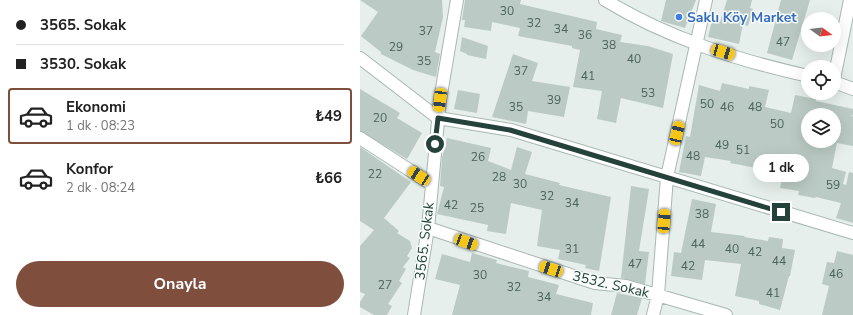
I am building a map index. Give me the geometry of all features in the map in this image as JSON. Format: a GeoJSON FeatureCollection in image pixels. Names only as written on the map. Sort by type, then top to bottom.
{"type":"FeatureCollection","features":[{"type":"Feature","properties":{"kind":"street","name":"3565. Sokak"},"geometry":{"type":"LineString","coordinates":[[414,315],[428,228],[438,118],[457,0]]}},
{"type":"Feature","properties":{"kind":"street"},"geometry":{"type":"LineString","coordinates":[[605,0],[621,10],[697,45],[774,68],[801,74]]}},
{"type":"Feature","properties":{"kind":"street"},"geometry":{"type":"LineString","coordinates":[[653,315],[658,295],[667,177],[706,0]]}},
{"type":"Feature","properties":{"kind":"street"},"geometry":{"type":"LineString","coordinates":[[838,60],[850,0]]}},
{"type":"Feature","properties":{"kind":"street"},"geometry":{"type":"LineString","coordinates":[[360,58],[438,118],[510,130],[853,233]]}},
{"type":"Feature","properties":{"kind":"street"},"geometry":{"type":"LineString","coordinates":[[841,83],[853,89]]}},
{"type":"Feature","properties":{"kind":"street"},"geometry":{"type":"LineString","coordinates":[[360,138],[431,184]]}},
{"type":"Feature","properties":{"kind":"street","name":"3532. Sokak"},"geometry":{"type":"LineString","coordinates":[[428,228],[595,282],[626,286],[726,315]]}},
{"type":"Feature","properties":{"kind":"building"},"geometry":{"type":"Polygon","coordinates":[[[360,0],[442,0],[443,17],[435,52],[440,54],[436,77],[413,70],[381,54],[381,52],[361,36],[378,12],[360,0]]]}},
{"type":"Feature","properties":{"kind":"building"},"geometry":{"type":"Polygon","coordinates":[[[465,0],[521,0],[520,4],[597,22],[596,29],[622,35],[620,42],[648,46],[673,54],[663,108],[621,98],[616,123],[597,119],[602,91],[573,87],[580,50],[572,48],[572,46],[518,36],[520,28],[492,22],[491,31],[464,27],[465,20],[462,20],[465,0]]]}},
{"type":"Feature","properties":{"kind":"building"},"geometry":{"type":"Polygon","coordinates":[[[666,0],[696,0],[685,28],[661,21],[666,0]]]}},
{"type":"Feature","properties":{"kind":"building"},"geometry":{"type":"Polygon","coordinates":[[[727,0],[752,0],[750,8],[753,9],[748,26],[743,24],[739,44],[708,37],[712,20],[720,22],[727,0]]]}},
{"type":"Feature","properties":{"kind":"building"},"geometry":{"type":"Polygon","coordinates":[[[781,0],[810,0],[806,12],[801,12],[801,30],[792,60],[767,53],[781,0]]]}},
{"type":"Feature","properties":{"kind":"building"},"geometry":{"type":"Polygon","coordinates":[[[462,37],[488,46],[486,59],[467,55],[460,51],[462,37]]]}},
{"type":"Feature","properties":{"kind":"building"},"geometry":{"type":"Polygon","coordinates":[[[513,54],[538,63],[532,81],[570,87],[564,117],[528,111],[526,124],[492,117],[513,54]]]}},
{"type":"Feature","properties":{"kind":"building"},"geometry":{"type":"Polygon","coordinates":[[[722,83],[749,89],[749,86],[769,90],[765,107],[791,113],[795,95],[801,96],[801,100],[816,100],[853,109],[853,115],[850,115],[853,116],[853,146],[841,144],[841,108],[801,108],[801,148],[836,148],[832,168],[846,172],[843,184],[846,185],[849,172],[853,173],[853,223],[836,218],[841,203],[816,197],[798,195],[799,191],[780,188],[783,173],[730,163],[731,161],[705,157],[701,176],[679,172],[686,136],[690,137],[699,85],[720,91],[722,83]]]}},
{"type":"Feature","properties":{"kind":"building"},"geometry":{"type":"Polygon","coordinates":[[[360,89],[400,113],[397,118],[422,133],[407,159],[360,131],[360,89]]]}},
{"type":"Feature","properties":{"kind":"building"},"geometry":{"type":"Polygon","coordinates":[[[458,90],[480,94],[477,113],[454,109],[458,90]]]}},
{"type":"Feature","properties":{"kind":"building"},"geometry":{"type":"Polygon","coordinates":[[[447,138],[491,148],[488,161],[511,170],[517,147],[532,152],[525,174],[560,183],[559,185],[611,197],[599,271],[585,268],[586,265],[558,259],[560,250],[537,246],[542,210],[511,203],[506,234],[487,231],[488,225],[437,214],[444,187],[440,186],[442,158],[447,138]]]}},
{"type":"Feature","properties":{"kind":"building"},"geometry":{"type":"Polygon","coordinates":[[[360,147],[411,182],[384,218],[399,231],[397,233],[410,241],[412,248],[407,256],[410,258],[403,267],[406,269],[399,281],[402,283],[388,304],[392,306],[387,315],[374,315],[360,307],[360,302],[365,294],[360,292],[360,246],[374,230],[360,221],[360,147]]]}},
{"type":"Feature","properties":{"kind":"building"},"geometry":{"type":"Polygon","coordinates":[[[631,186],[649,189],[639,251],[649,252],[645,284],[621,278],[631,186]]]}},
{"type":"Feature","properties":{"kind":"building"},"geometry":{"type":"Polygon","coordinates":[[[692,199],[716,204],[711,232],[745,236],[744,237],[768,241],[769,237],[783,239],[782,248],[795,250],[790,276],[780,310],[759,304],[759,301],[735,296],[741,264],[705,260],[702,280],[671,276],[674,252],[681,253],[692,199]]]}},
{"type":"Feature","properties":{"kind":"building"},"geometry":{"type":"Polygon","coordinates":[[[837,251],[853,255],[853,315],[822,315],[829,286],[822,284],[827,262],[834,263],[837,251]]]}},
{"type":"Feature","properties":{"kind":"building"},"geometry":{"type":"Polygon","coordinates":[[[472,253],[497,260],[496,263],[529,271],[528,277],[559,285],[556,294],[593,303],[591,315],[452,315],[460,285],[435,279],[442,254],[470,262],[472,253]]]}},
{"type":"Feature","properties":{"kind":"building"},"geometry":{"type":"Polygon","coordinates":[[[617,293],[642,298],[637,315],[611,315],[617,293]]]}},
{"type":"Feature","properties":{"kind":"place","name":"Saklı Köy Market"},"geometry":{"type":"Point","coordinates":[679,17]}},
{"type":"Feature","properties":{"kind":"route"},"geometry":{"type":"LineString","coordinates":[[435,144],[438,118],[510,130],[781,212]]}}]}
